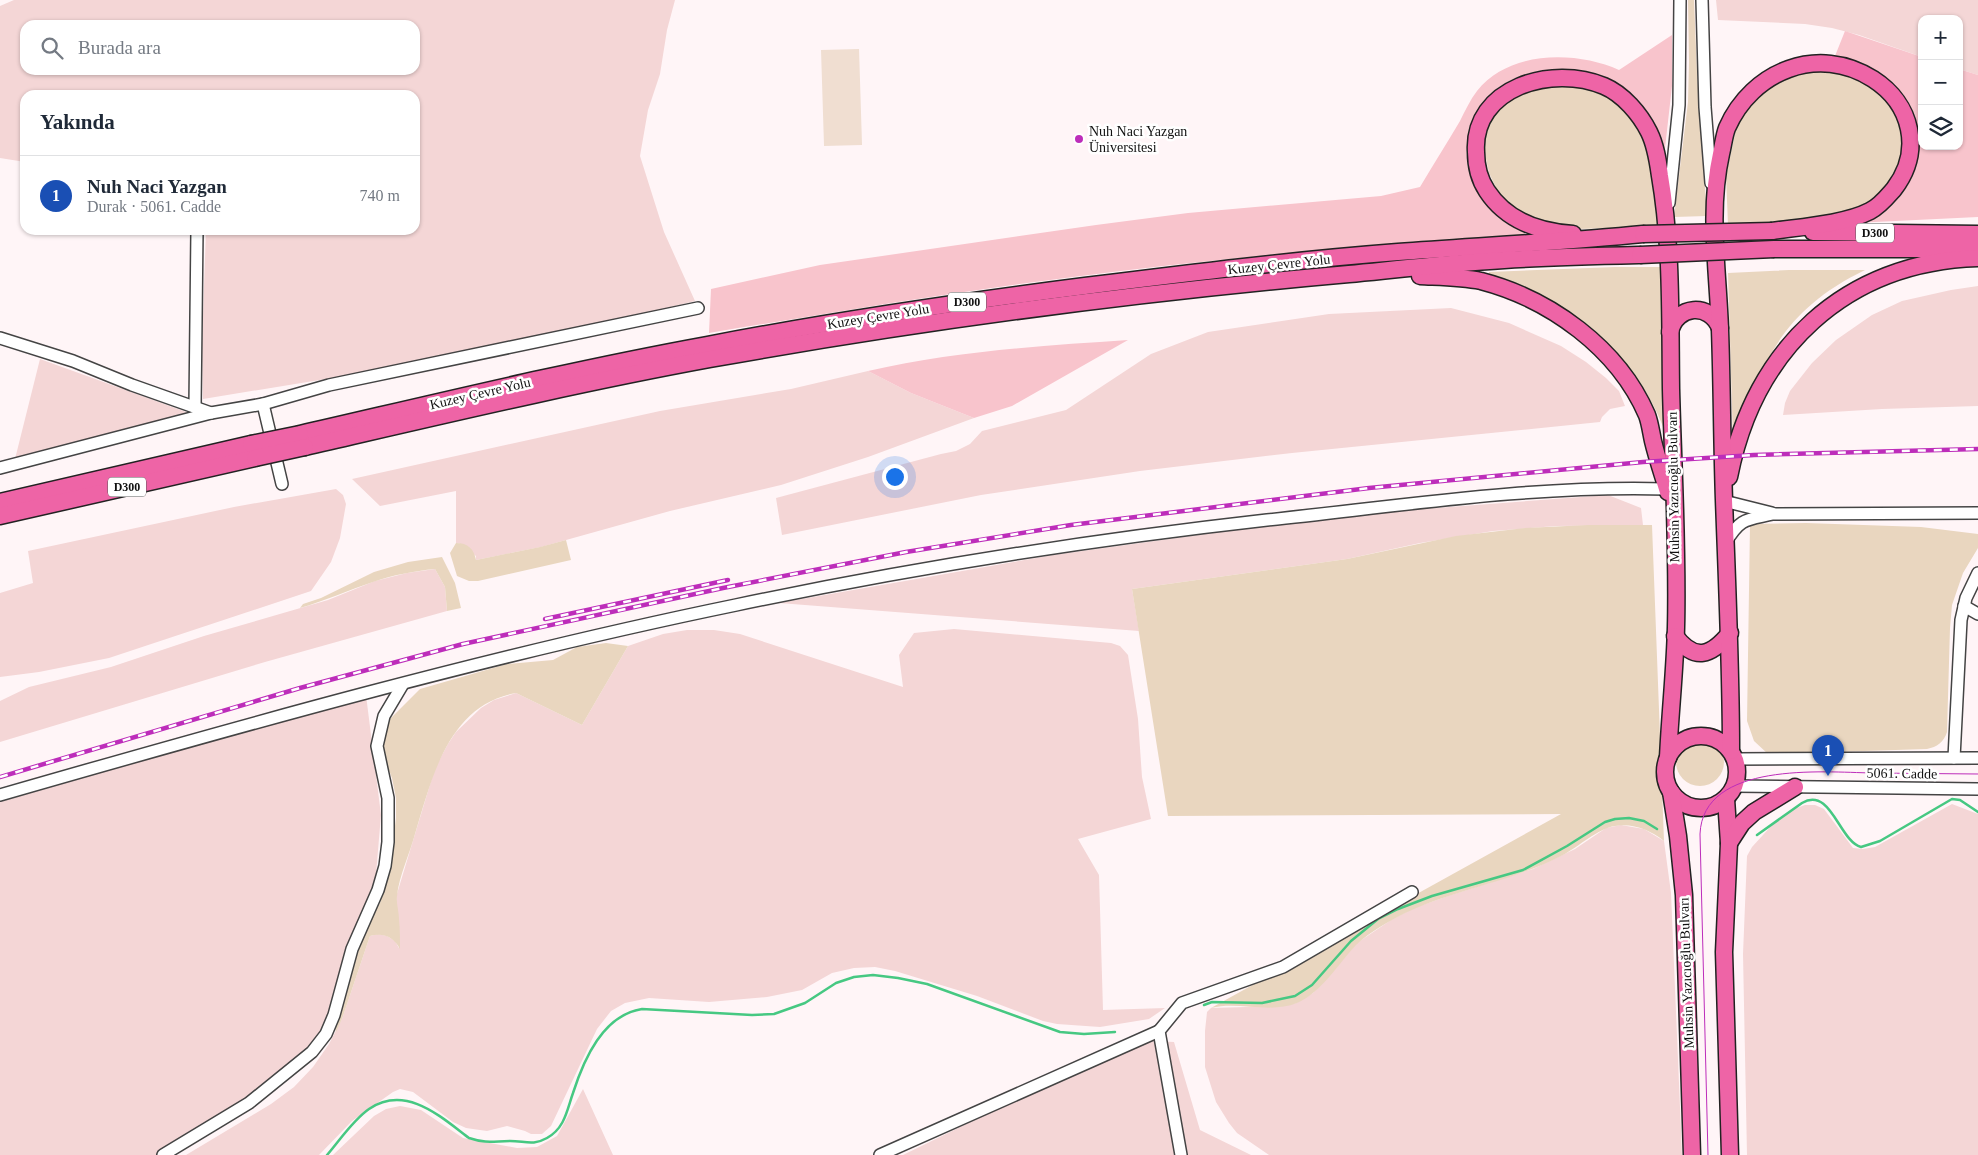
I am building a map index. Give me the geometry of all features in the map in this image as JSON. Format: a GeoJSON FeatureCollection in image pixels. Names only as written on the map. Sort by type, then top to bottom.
{"type":"FeatureCollection","features":[{"type":"Feature","properties":{"kind":"highway"},"geometry":{"type":"LineString","coordinates":[[1730,1155],[1724,952],[1731,792],[1738,777],[1733,755],[1720,328],[1714,210],[1719,163],[1727,129],[1742,102],[1761,83],[1785,69],[1803,64],[1838,65],[1871,78],[1896,99],[1910,130],[1908,165],[1899,182],[1888,197],[1872,210],[1854,217],[1772,232]]}},
{"type":"Feature","properties":{"kind":"highway","name":"Muhsin Yazıcıoğlu Bulvarı"},"geometry":{"type":"LineString","coordinates":[[1643,234],[1566,234],[1539,229],[1514,219],[1495,204],[1484,186],[1476,166],[1475,146],[1479,126],[1488,109],[1504,94],[1522,84],[1543,79],[1565,78],[1586,80],[1606,86],[1624,99],[1638,114],[1650,134],[1657,156],[1667,216],[1674,514],[1675,636],[1668,758]]}},
{"type":"Feature","properties":{"kind":"highway","name":"D300"},"geometry":{"type":"LineString","coordinates":[[1643,234],[1772,232],[1978,234]]}},
{"type":"Feature","properties":{"kind":"highway","name":"Kuzey Çevre Yolu"},"geometry":{"type":"LineString","coordinates":[[302,440],[551,376],[707,345],[969,302],[1280,263],[1577,241],[1643,234]]}},
{"type":"Feature","properties":{"kind":"highway","name":"Kuzey Çevre Yolu"},"geometry":{"type":"LineString","coordinates":[[302,440],[708,360],[882,329],[1086,300],[1251,282],[1505,260],[1774,249],[1978,249]]}},
{"type":"Feature","properties":{"kind":"highway"},"geometry":{"type":"LineString","coordinates":[[1724,501],[1738,442],[1758,392],[1770,370],[1797,335],[1813,320],[1850,294],[1883,278],[1917,267],[1978,258]]}},
{"type":"Feature","properties":{"kind":"highway"},"geometry":{"type":"LineString","coordinates":[[1251,282],[1406,276],[1446,277],[1480,281],[1511,291],[1537,303],[1560,316],[1585,335],[1607,355],[1626,378],[1647,417],[1674,514]]}},
{"type":"Feature","properties":{"kind":"highway"},"geometry":{"type":"LineString","coordinates":[[1670,332],[1677,317],[1686,312],[1696,310],[1711,315],[1720,328]]}},
{"type":"Feature","properties":{"kind":"highway","name":"D300"},"geometry":{"type":"LineString","coordinates":[[0,502],[302,440]]}},
{"type":"Feature","properties":{"kind":"highway","name":"D300"},"geometry":{"type":"LineString","coordinates":[[0,516],[253,451]]}},
{"type":"Feature","properties":{"kind":"highway"},"geometry":{"type":"LineString","coordinates":[[1675,636],[1689,650],[1702,653],[1715,649],[1730,633]]}},
{"type":"Feature","properties":{"kind":"highway"},"geometry":{"type":"LineString","coordinates":[[1731,792],[1712,807],[1701,808],[1681,802],[1671,792],[1665,772],[1668,758],[1675,746],[1681,742],[1701,736],[1721,741],[1733,755]]}},
{"type":"Feature","properties":{"kind":"highway"},"geometry":{"type":"LineString","coordinates":[[1729,843],[1742,823],[1754,812],[1796,787]]}},
{"type":"Feature","properties":{"kind":"highway","name":"Muhsin Yazıcıoğlu Bulvarı"},"geometry":{"type":"LineString","coordinates":[[1671,792],[1678,836],[1684,903],[1692,1155]]}},
{"type":"Feature","properties":{"kind":"street"},"geometry":{"type":"LineString","coordinates":[[1667,216],[1679,104],[1680,0]]}},
{"type":"Feature","properties":{"kind":"street"},"geometry":{"type":"LineString","coordinates":[[1702,0],[1705,107],[1714,210]]}},
{"type":"Feature","properties":{"kind":"street"},"geometry":{"type":"LineString","coordinates":[[195,407],[197,235]]}},
{"type":"Feature","properties":{"kind":"street"},"geometry":{"type":"LineString","coordinates":[[0,468],[211,413],[263,404],[329,385],[698,308]]}},
{"type":"Feature","properties":{"kind":"street"},"geometry":{"type":"LineString","coordinates":[[0,338],[73,362],[211,413]]}},
{"type":"Feature","properties":{"kind":"street"},"geometry":{"type":"LineString","coordinates":[[263,404],[282,484]]}},
{"type":"Feature","properties":{"kind":"street"},"geometry":{"type":"LineString","coordinates":[[0,795],[254,722],[550,646],[734,605],[916,570],[1047,548],[1180,529],[1421,503],[1586,489],[1667,489]]}},
{"type":"Feature","properties":{"kind":"street"},"geometry":{"type":"LineString","coordinates":[[1724,501],[1774,514]]}},
{"type":"Feature","properties":{"kind":"street"},"geometry":{"type":"LineString","coordinates":[[1726,542],[1735,526],[1746,520],[1774,514],[1978,513]]}},
{"type":"Feature","properties":{"kind":"street"},"geometry":{"type":"LineString","coordinates":[[1954,758],[1961,620],[1970,587],[1978,572]]}},
{"type":"Feature","properties":{"kind":"street"},"geometry":{"type":"LineString","coordinates":[[1964,606],[1978,614]]}},
{"type":"Feature","properties":{"kind":"street"},"geometry":{"type":"LineString","coordinates":[[163,1155],[250,1103],[312,1052],[326,1034],[334,1015],[352,949],[378,890],[385,866],[388,842],[388,798],[377,746],[384,716],[403,684]]}},
{"type":"Feature","properties":{"kind":"street","name":"5061. Cadde"},"geometry":{"type":"LineString","coordinates":[[1733,755],[1978,758]]}},
{"type":"Feature","properties":{"kind":"street","name":"5061. Cadde"},"geometry":{"type":"LineString","coordinates":[[1731,792],[1796,787],[1978,789]]}},
{"type":"Feature","properties":{"kind":"street"},"geometry":{"type":"LineString","coordinates":[[880,1155],[1159,1031],[1182,1003],[1283,967],[1412,892]]}},
{"type":"Feature","properties":{"kind":"street"},"geometry":{"type":"LineString","coordinates":[[1159,1031],[1181,1155]]}},
{"type":"Feature","properties":{"kind":"shaded area"},"geometry":{"type":"Polygon","coordinates":[[[14,0],[675,0],[667,30],[660,74],[648,110],[640,156],[664,232],[695,301],[563,333],[344,376],[203,399],[202,345],[206,235],[420,235],[420,90],[20,90],[20,161],[0,158],[0,6],[14,0]]]}},
{"type":"Feature","properties":{"kind":"shaded area"},"geometry":{"type":"Polygon","coordinates":[[[1688,0],[1694,0],[1707,216],[1674,217],[1688,102],[1688,0]]]}},
{"type":"Feature","properties":{"kind":"shaded area"},"geometry":{"type":"Polygon","coordinates":[[[1716,0],[1978,0],[1978,75],[1963,70],[1963,15],[1918,15],[1918,56],[1859,35],[1832,28],[1805,24],[1718,20],[1716,0]]]}},
{"type":"Feature","properties":{"kind":"shaded area"},"geometry":{"type":"Polygon","coordinates":[[[859,49],[862,145],[824,146],[821,50],[859,49]]]}},
{"type":"Feature","properties":{"kind":"shaded area"},"geometry":{"type":"Polygon","coordinates":[[[1824,68],[1873,83],[1903,120],[1903,167],[1868,207],[1810,221],[1728,225],[1726,176],[1736,129],[1747,106],[1777,79],[1824,68]]]}},
{"type":"Feature","properties":{"kind":"shaded area"},"geometry":{"type":"Polygon","coordinates":[[[1565,83],[1598,91],[1621,105],[1649,142],[1659,227],[1558,228],[1517,212],[1500,196],[1489,173],[1485,154],[1485,136],[1489,121],[1515,94],[1565,83]]]}},
{"type":"Feature","properties":{"kind":"shaded area"},"geometry":{"type":"Polygon","coordinates":[[[1664,267],[1667,437],[1658,414],[1632,371],[1598,334],[1579,318],[1536,293],[1488,278],[1489,272],[1664,267]]]}},
{"type":"Feature","properties":{"kind":"shaded area"},"geometry":{"type":"Polygon","coordinates":[[[1789,270],[1865,270],[1814,302],[1795,320],[1766,362],[1733,441],[1728,273],[1789,270]]]}},
{"type":"Feature","properties":{"kind":"shaded area"},"geometry":{"type":"Polygon","coordinates":[[[1978,286],[1978,406],[1783,415],[1790,391],[1812,363],[1836,340],[1872,315],[1902,301],[1978,286]]]}},
{"type":"Feature","properties":{"kind":"shaded area"},"geometry":{"type":"Polygon","coordinates":[[[1451,308],[1509,323],[1561,346],[1606,378],[1619,391],[1625,406],[1610,409],[1600,422],[1292,453],[1140,471],[981,495],[782,535],[776,498],[956,451],[970,444],[982,431],[1066,410],[1151,354],[1208,332],[1329,314],[1451,308]]]}},
{"type":"Feature","properties":{"kind":"shaded area"},"geometry":{"type":"Polygon","coordinates":[[[40,359],[189,413],[15,459],[40,359]]]}},
{"type":"Feature","properties":{"kind":"shaded area"},"geometry":{"type":"Polygon","coordinates":[[[868,371],[911,393],[974,418],[868,457],[781,485],[670,511],[541,547],[476,560],[476,556],[459,543],[456,543],[456,491],[380,506],[352,479],[660,411],[791,389],[868,371]]]}},
{"type":"Feature","properties":{"kind":"shaded area"},"geometry":{"type":"Polygon","coordinates":[[[336,489],[343,495],[346,504],[340,538],[331,562],[311,591],[109,658],[39,672],[0,677],[0,593],[33,583],[28,551],[234,507],[336,489]]]}},
{"type":"Feature","properties":{"kind":"shaded area"},"geometry":{"type":"Polygon","coordinates":[[[1608,495],[1641,508],[1643,525],[1556,526],[1493,531],[1420,543],[1347,559],[1132,589],[1139,631],[779,603],[1053,555],[1242,529],[1410,510],[1608,495]]]}},
{"type":"Feature","properties":{"kind":"shaded area"},"geometry":{"type":"Polygon","coordinates":[[[1806,523],[1921,527],[1978,534],[1978,548],[1963,573],[1952,605],[1947,732],[1944,739],[1934,747],[1927,749],[1768,754],[1754,741],[1747,721],[1750,524],[1806,523]]]}},
{"type":"Feature","properties":{"kind":"shaded area"},"geometry":{"type":"Polygon","coordinates":[[[1588,525],[1652,525],[1664,841],[1647,831],[1635,827],[1622,825],[1609,827],[1563,855],[1540,866],[1424,905],[1380,927],[1349,952],[1322,985],[1297,1003],[1265,1008],[1221,1006],[1211,1008],[1561,814],[1168,816],[1132,589],[1347,559],[1456,536],[1525,528],[1588,525]]]}},
{"type":"Feature","properties":{"kind":"shaded area"},"geometry":{"type":"Polygon","coordinates":[[[566,540],[571,560],[478,581],[469,581],[457,576],[450,553],[456,543],[464,544],[472,550],[476,560],[566,540]]]}},
{"type":"Feature","properties":{"kind":"shaded area"},"geometry":{"type":"Polygon","coordinates":[[[442,557],[455,583],[461,608],[447,611],[445,587],[435,569],[388,577],[300,608],[303,604],[321,598],[374,572],[408,562],[442,557]]]}},
{"type":"Feature","properties":{"kind":"shaded area"},"geometry":{"type":"Polygon","coordinates":[[[435,569],[445,587],[447,611],[265,662],[0,742],[0,701],[29,687],[111,667],[204,636],[328,600],[375,581],[407,573],[435,569]]]}},
{"type":"Feature","properties":{"kind":"shaded area"},"geometry":{"type":"Polygon","coordinates":[[[954,629],[1111,643],[1120,646],[1128,655],[1138,719],[1142,777],[1151,819],[1078,839],[1099,875],[1103,1010],[1165,1008],[1149,1019],[1100,1027],[1057,1024],[1043,1021],[977,996],[895,971],[875,967],[854,968],[832,973],[802,990],[767,997],[709,1002],[649,998],[625,1003],[611,1011],[597,1029],[551,1126],[542,1134],[531,1134],[507,1126],[487,1131],[466,1128],[453,1122],[413,1092],[400,1089],[352,1121],[319,1155],[186,1155],[271,1104],[294,1087],[313,1067],[329,1044],[342,1019],[370,936],[378,934],[387,936],[395,941],[399,948],[396,897],[435,768],[456,732],[481,708],[494,700],[516,693],[582,725],[628,646],[663,634],[687,630],[714,630],[740,634],[903,687],[899,655],[914,633],[954,629]]]}},
{"type":"Feature","properties":{"kind":"shaded area"},"geometry":{"type":"Polygon","coordinates":[[[606,643],[628,646],[582,725],[516,693],[493,700],[474,712],[459,728],[446,747],[436,768],[398,888],[400,949],[395,941],[388,936],[370,936],[336,1032],[334,1023],[365,929],[380,903],[389,873],[396,818],[396,798],[392,778],[380,747],[386,725],[390,719],[420,689],[507,664],[553,660],[577,647],[606,643]]]}},
{"type":"Feature","properties":{"kind":"shaded area"},"geometry":{"type":"Polygon","coordinates":[[[366,695],[381,815],[376,874],[373,889],[330,1017],[314,1044],[240,1106],[156,1155],[0,1155],[0,802],[366,695]]]}},
{"type":"Feature","properties":{"kind":"shaded area"},"geometry":{"type":"Polygon","coordinates":[[[1700,738],[1709,740],[1717,745],[1722,753],[1724,762],[1722,771],[1717,779],[1709,784],[1700,786],[1691,784],[1683,779],[1678,771],[1676,762],[1678,753],[1683,745],[1691,740],[1700,738]]]}},
{"type":"Feature","properties":{"kind":"shaded area"},"geometry":{"type":"Polygon","coordinates":[[[1952,804],[1978,814],[1978,1155],[1747,1155],[1743,954],[1747,856],[1752,847],[1773,824],[1794,809],[1805,805],[1815,805],[1824,809],[1853,848],[1863,849],[1875,847],[1952,804]]]}},
{"type":"Feature","properties":{"kind":"shaded area"},"geometry":{"type":"Polygon","coordinates":[[[1621,825],[1644,829],[1664,841],[1671,893],[1682,1155],[1269,1155],[1237,1133],[1229,1123],[1216,1102],[1205,1067],[1205,1031],[1207,1012],[1211,1008],[1281,1006],[1296,1003],[1313,993],[1357,943],[1391,920],[1414,908],[1533,869],[1575,849],[1606,828],[1621,825]]]}},
{"type":"Feature","properties":{"kind":"shaded area"},"geometry":{"type":"Polygon","coordinates":[[[1137,1042],[1174,1042],[1200,1130],[1251,1155],[903,1155],[1101,1058],[1137,1042]]]}},
{"type":"Feature","properties":{"kind":"shaded area"},"geometry":{"type":"Polygon","coordinates":[[[583,1089],[613,1155],[333,1155],[374,1116],[386,1109],[400,1106],[421,1110],[463,1138],[517,1148],[537,1147],[557,1136],[583,1089]]]}},
{"type":"Feature","properties":{"kind":"sand"},"geometry":{"type":"Polygon","coordinates":[[[1845,31],[1918,56],[1918,150],[1963,150],[1963,70],[1978,75],[1978,217],[1854,223],[1880,211],[1915,133],[1857,62],[1835,56],[1845,31]]]}},
{"type":"Feature","properties":{"kind":"sand"},"geometry":{"type":"Polygon","coordinates":[[[1672,35],[1672,86],[1664,157],[1604,78],[1584,72],[1563,69],[1542,71],[1522,76],[1503,84],[1488,97],[1476,114],[1469,134],[1467,155],[1469,171],[1481,192],[1499,216],[1527,236],[1300,252],[1186,263],[937,296],[709,333],[711,289],[820,265],[1188,213],[1381,196],[1420,187],[1477,91],[1491,78],[1507,68],[1525,61],[1564,57],[1583,59],[1619,70],[1672,35]]]}},
{"type":"Feature","properties":{"kind":"sand"},"geometry":{"type":"Polygon","coordinates":[[[1128,340],[1012,406],[974,418],[911,393],[868,371],[965,354],[1128,340]]]}},
{"type":"Feature","properties":{"kind":"waterway"},"geometry":{"type":"LineString","coordinates":[[1757,835],[1802,803],[1812,800],[1820,802],[1828,808],[1853,843],[1861,847],[1880,841],[1952,799],[1960,800],[1978,812]]}},
{"type":"Feature","properties":{"kind":"waterway"},"geometry":{"type":"LineString","coordinates":[[1204,1005],[1212,1002],[1262,1003],[1295,996],[1312,985],[1351,941],[1378,919],[1432,896],[1523,870],[1567,846],[1605,822],[1629,818],[1644,821],[1657,829]]}},
{"type":"Feature","properties":{"kind":"waterway"},"geometry":{"type":"LineString","coordinates":[[327,1155],[352,1124],[369,1109],[383,1102],[396,1100],[422,1106],[447,1121],[469,1138],[475,1140],[486,1142],[537,1142],[547,1138],[562,1124],[583,1066],[597,1040],[616,1020],[628,1013],[642,1009],[752,1015],[774,1014],[805,1003],[836,983],[854,977],[873,975],[927,984],[1060,1032],[1084,1034],[1115,1032]]}},
{"type":"Feature","properties":{"kind":"tram line"},"geometry":{"type":"LineString","coordinates":[[1708,1155],[1700,834],[1706,810],[1721,794],[1743,782],[1769,776],[1825,772],[1978,774]]}},
{"type":"Feature","properties":{"kind":"railway"},"geometry":{"type":"LineString","coordinates":[[0,777],[300,688],[463,644],[723,588],[906,552],[1071,525],[1369,488],[1643,462],[1754,455],[1978,449]]}},
{"type":"Feature","properties":{"kind":"railway"},"geometry":{"type":"LineString","coordinates":[[545,619],[728,580]]}},
{"type":"Feature","properties":{"kind":"place","name":"Nuh Naci Yazgan Üniversitesi"},"geometry":{"type":"Point","coordinates":[1079,139]}},
{"type":"Feature","properties":{"kind":"place","name":"Nuh Naci Yazgan"},"geometry":{"type":"Point","coordinates":[1828,776]}}]}
